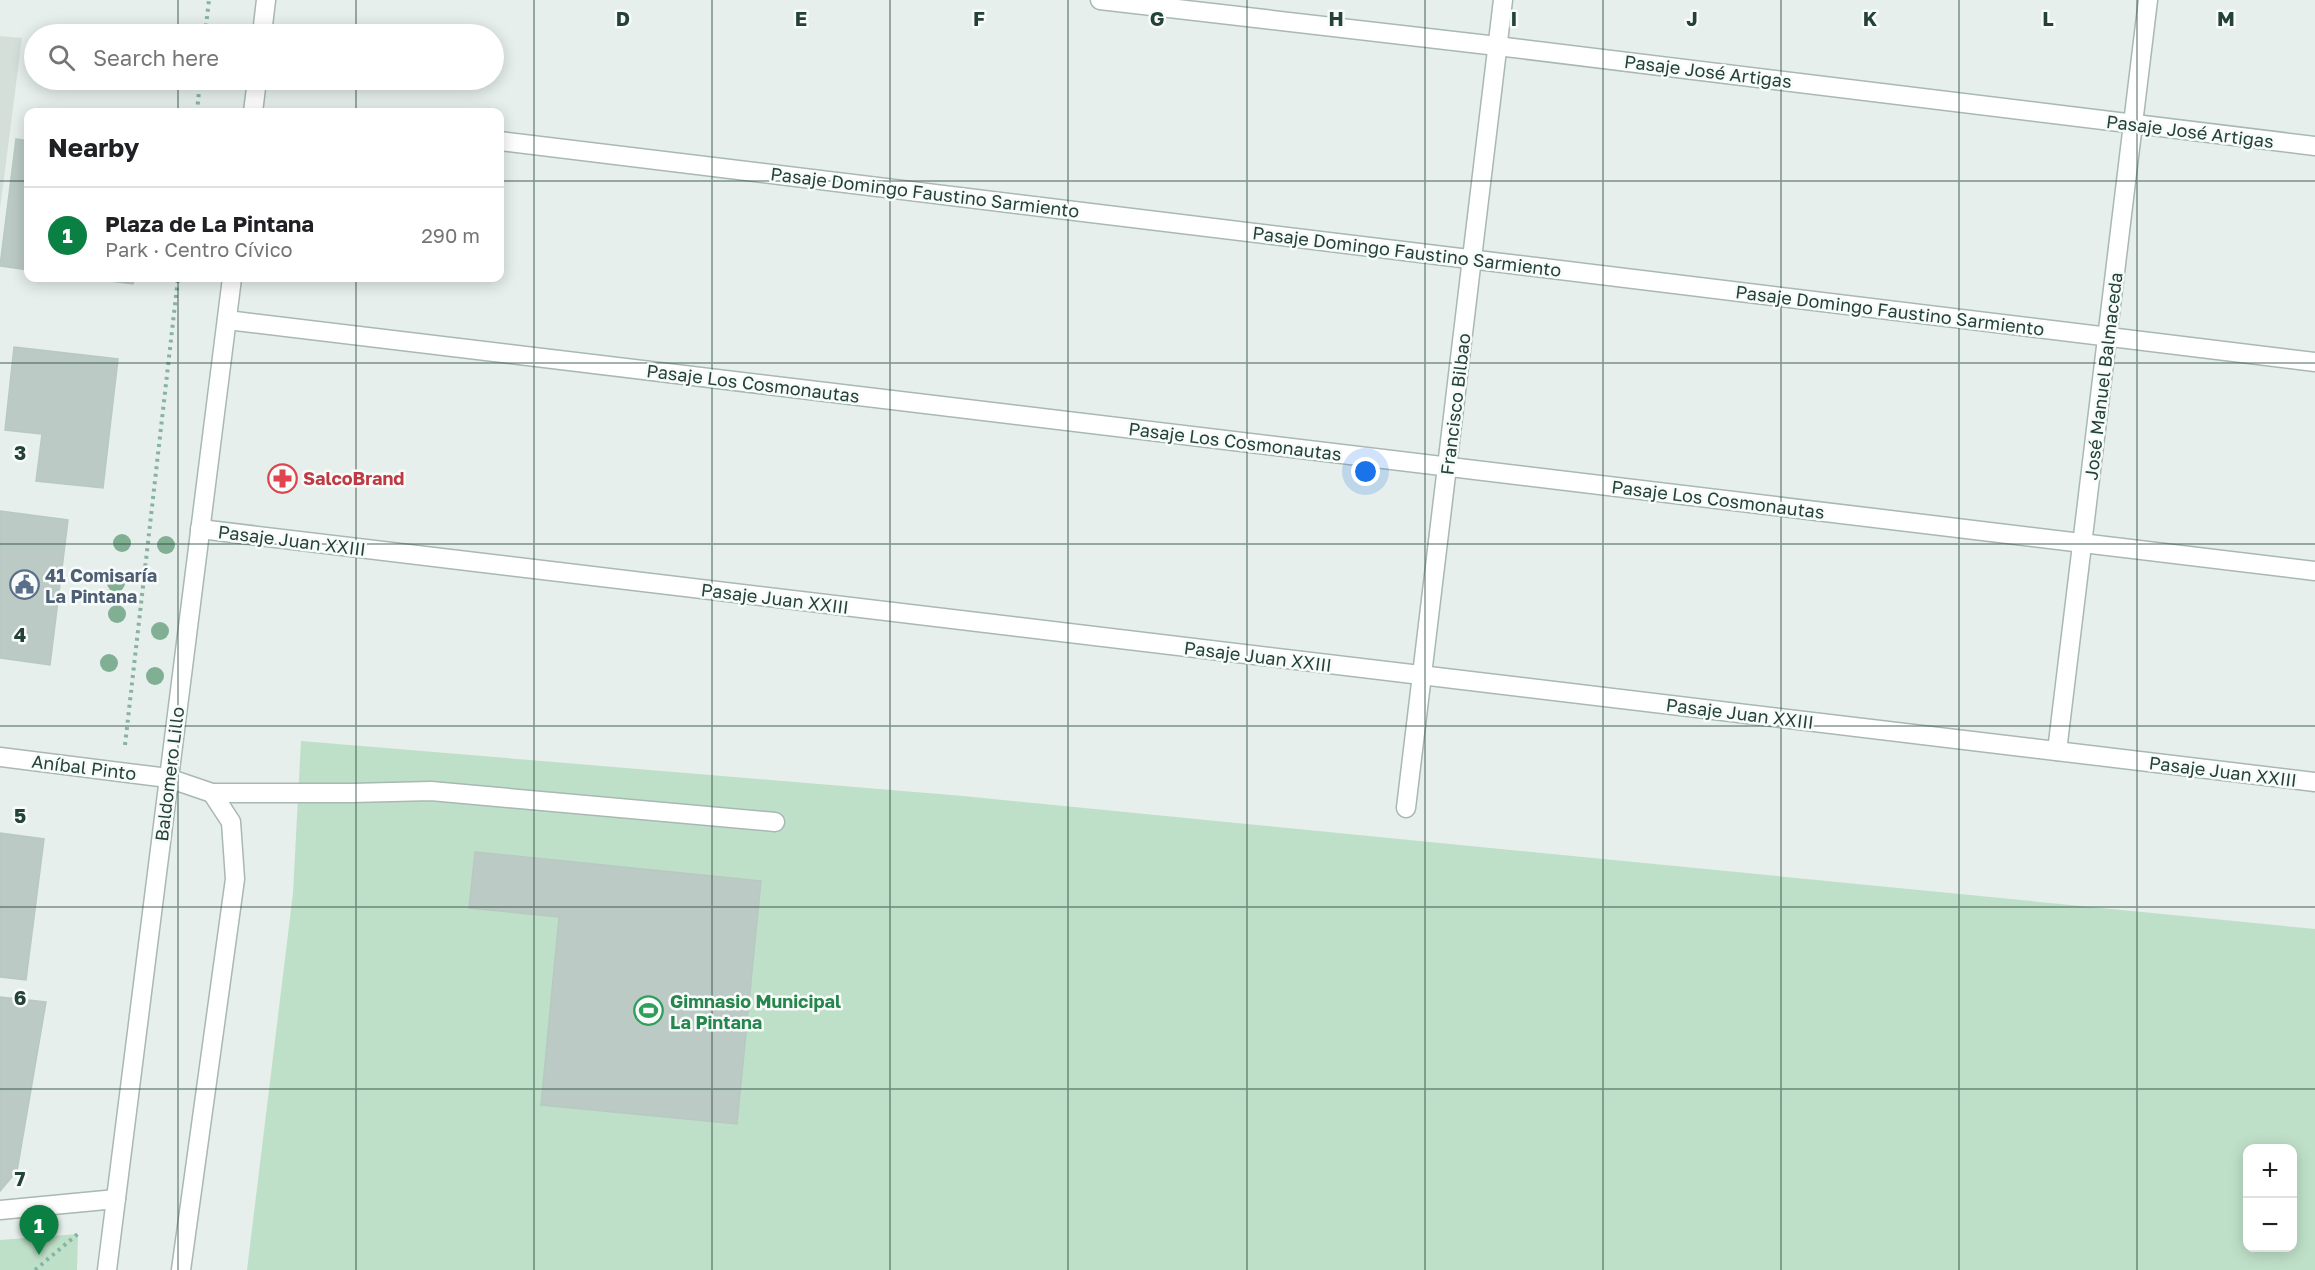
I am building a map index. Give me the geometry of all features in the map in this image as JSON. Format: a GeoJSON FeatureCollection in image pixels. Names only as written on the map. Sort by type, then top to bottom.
{"type":"FeatureCollection","features":[{"type":"Feature","properties":{"kind":"street"},"geometry":{"type":"LineString","coordinates":[[263,24],[267,0]]}},
{"type":"Feature","properties":{"kind":"street","name":"Pasaje José Artigas"},"geometry":{"type":"LineString","coordinates":[[1100,0],[2315,146]]}},
{"type":"Feature","properties":{"kind":"street","name":"Francisco Bilbao"},"geometry":{"type":"LineString","coordinates":[[1406,808],[1503,0]]}},
{"type":"Feature","properties":{"kind":"street","name":"José Manuel Balmaceda"},"geometry":{"type":"LineString","coordinates":[[2057,751],[2148,0]]}},
{"type":"Feature","properties":{"kind":"street"},"geometry":{"type":"LineString","coordinates":[[257,90],[258,108]]}},
{"type":"Feature","properties":{"kind":"street","name":"Pasaje Domingo Faustino Sarmiento"},"geometry":{"type":"LineString","coordinates":[[504,141],[2315,362]]}},
{"type":"Feature","properties":{"kind":"street","name":"Baldomero Lillo"},"geometry":{"type":"LineString","coordinates":[[107,1270],[232,282]]}},
{"type":"Feature","properties":{"kind":"street","name":"Pasaje Los Cosmonautas"},"geometry":{"type":"LineString","coordinates":[[227,320],[2315,571]]}},
{"type":"Feature","properties":{"kind":"street","name":"Pasaje Juan XXIII"},"geometry":{"type":"LineString","coordinates":[[200,529],[2315,782]]}},
{"type":"Feature","properties":{"kind":"street","name":"Aníbal Pinto"},"geometry":{"type":"LineString","coordinates":[[0,757],[168,778],[212,793],[352,793],[430,790],[775,822]]}},
{"type":"Feature","properties":{"kind":"street"},"geometry":{"type":"LineString","coordinates":[[181,1270],[235,879],[231,822],[212,793]]}},
{"type":"Feature","properties":{"kind":"street"},"geometry":{"type":"LineString","coordinates":[[0,1210],[116,1199]]}},
{"type":"Feature","properties":{"kind":"path"},"geometry":{"type":"LineString","coordinates":[[207,24],[209,0]]}},
{"type":"Feature","properties":{"kind":"path"},"geometry":{"type":"LineString","coordinates":[[197,108],[199,90]]}},
{"type":"Feature","properties":{"kind":"path"},"geometry":{"type":"LineString","coordinates":[[122,772],[178,282]]}},
{"type":"Feature","properties":{"kind":"path"},"geometry":{"type":"LineString","coordinates":[[35,1270],[116,1199]]}},
{"type":"Feature","properties":{"kind":"shaded area"},"geometry":{"type":"Polygon","coordinates":[[[0,36],[22,38],[0,209],[0,36]]]}},
{"type":"Feature","properties":{"kind":"green space"},"geometry":{"type":"Polygon","coordinates":[[[301,741],[963,796],[2315,929],[2315,1270],[247,1270],[293,893],[301,741]]]}},
{"type":"Feature","properties":{"kind":"green space"},"geometry":{"type":"Polygon","coordinates":[[[78,1234],[77,1270],[0,1270],[0,1240],[78,1234]]]}},
{"type":"Feature","properties":{"kind":"building"},"geometry":{"type":"Polygon","coordinates":[[[16,139],[24,140],[24,269],[0,266],[16,139]]]}},
{"type":"Feature","properties":{"kind":"building"},"geometry":{"type":"Polygon","coordinates":[[[14,347],[118,359],[103,488],[36,481],[42,434],[5,430],[14,347]]]}},
{"type":"Feature","properties":{"kind":"building"},"geometry":{"type":"Polygon","coordinates":[[[0,511],[68,520],[50,665],[0,658],[0,511]]]}},
{"type":"Feature","properties":{"kind":"building"},"geometry":{"type":"Polygon","coordinates":[[[0,833],[44,839],[26,980],[0,977],[0,833]]]}},
{"type":"Feature","properties":{"kind":"building","name":"Gimnasio Municipal La Pintana"},"geometry":{"type":"Polygon","coordinates":[[[475,852],[761,881],[737,1124],[541,1105],[559,917],[469,908],[475,852]]]}},
{"type":"Feature","properties":{"kind":"building"},"geometry":{"type":"Polygon","coordinates":[[[0,997],[46,1002],[17,1171],[0,1191],[0,997]]]}},
{"type":"Feature","properties":{"kind":"place","name":"SalcoBrand"},"geometry":{"type":"Point","coordinates":[282,478]}},
{"type":"Feature","properties":{"kind":"place","name":"41 Comisaría La Pintana"},"geometry":{"type":"Point","coordinates":[24,585]}},
{"type":"Feature","properties":{"kind":"place","name":"Gimnasio Municipal La Pintana"},"geometry":{"type":"Point","coordinates":[649,1011]}},
{"type":"Feature","properties":{"kind":"place","name":"Plaza de La Pintana"},"geometry":{"type":"Point","coordinates":[39,1255]}}]}
